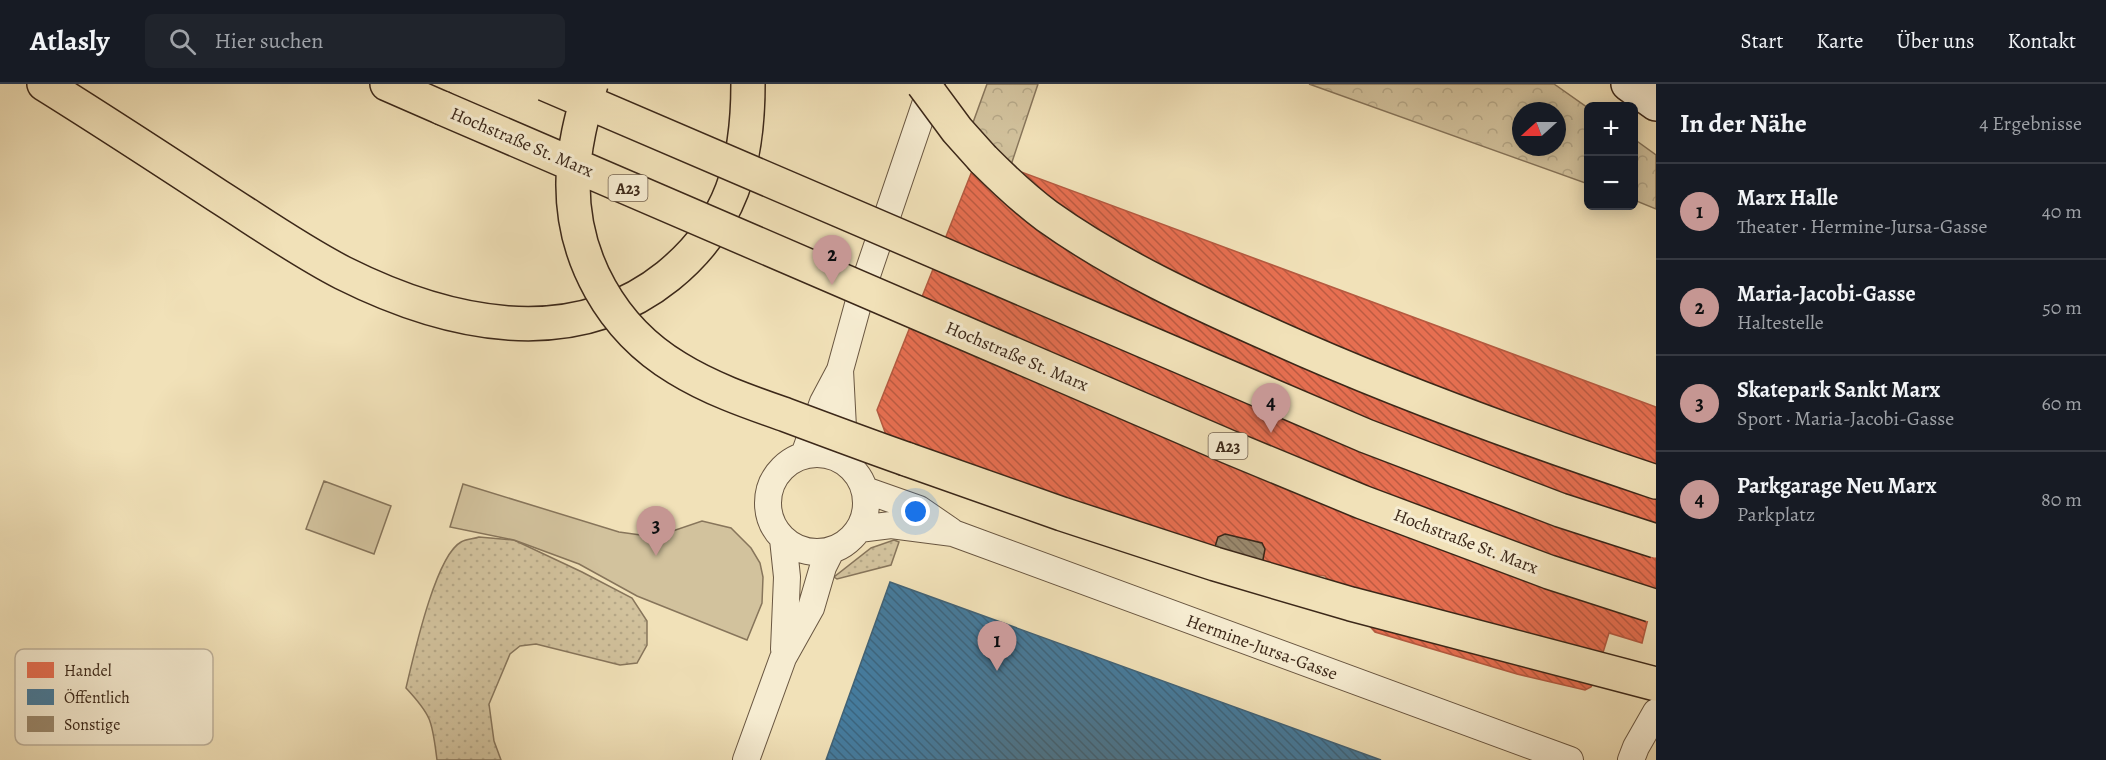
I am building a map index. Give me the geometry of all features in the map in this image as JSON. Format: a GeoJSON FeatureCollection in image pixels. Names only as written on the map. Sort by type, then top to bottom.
{"type":"FeatureCollection","features":[{"type":"Feature","properties":{"kind":"highway"},"geometry":{"type":"LineString","coordinates":[[44,84],[343,273],[423,305],[501,323],[528,325],[583,319],[607,311],[657,285],[681,265],[716,225],[736,180],[746,127],[748,84]]}},
{"type":"Feature","properties":{"kind":"highway","name":"Hochstraße St. Marx"},"geometry":{"type":"LineString","coordinates":[[387,84],[1352,498],[1549,572],[1656,606]]}},
{"type":"Feature","properties":{"kind":"highway"},"geometry":{"type":"LineString","coordinates":[[545,84],[1366,436],[1560,510],[1656,540]]}},
{"type":"Feature","properties":{"kind":"highway"},"geometry":{"type":"LineString","coordinates":[[591,84],[576,147],[573,181],[578,234],[597,285],[612,309],[651,350],[676,368],[741,399],[1062,514],[1215,564],[1362,608],[1656,684]]}},
{"type":"Feature","properties":{"kind":"highway"},"geometry":{"type":"LineString","coordinates":[[923,84],[957,130],[1012,188],[1054,221],[1125,266],[1204,306],[1349,369],[1550,447],[1656,482]]}},
{"type":"Feature","properties":{"kind":"main road"},"geometry":{"type":"LineString","coordinates":[[1628,84],[1656,104]]}},
{"type":"Feature","properties":{"kind":"street"},"geometry":{"type":"LineString","coordinates":[[804,455],[823,402],[840,370],[862,290],[932,84]]}},
{"type":"Feature","properties":{"kind":"street"},"geometry":{"type":"LineString","coordinates":[[840,370],[844,447],[850,467]]}},
{"type":"Feature","properties":{"kind":"street"},"geometry":{"type":"LineString","coordinates":[[824,454],[850,467],[859,477],[864,489],[866,508],[859,529],[847,542],[831,551],[808,552],[794,547],[783,539],[774,527],[769,513],[768,498],[779,471],[790,461],[804,455],[824,454]]}},
{"type":"Feature","properties":{"kind":"street","name":"Hermine-Jursa-Gasse"},"geometry":{"type":"LineString","coordinates":[[864,489],[919,509],[953,533]]}},
{"type":"Feature","properties":{"kind":"street","name":"Hermine-Jursa-Gasse"},"geometry":{"type":"LineString","coordinates":[[859,529],[891,525],[953,533],[1570,760]]}},
{"type":"Feature","properties":{"kind":"street"},"geometry":{"type":"LineString","coordinates":[[783,539],[788,577],[783,658]]}},
{"type":"Feature","properties":{"kind":"street"},"geometry":{"type":"LineString","coordinates":[[746,760],[783,658],[811,608],[823,567],[831,551]]}},
{"type":"Feature","properties":{"kind":"street"},"geometry":{"type":"LineString","coordinates":[[1631,760],[1656,712]]}},
{"type":"Feature","properties":{"kind":"green space"},"geometry":{"type":"Polygon","coordinates":[[[987,84],[1038,84],[1010,168],[963,150],[987,84]]]}},
{"type":"Feature","properties":{"kind":"green space"},"geometry":{"type":"Polygon","coordinates":[[[1309,84],[1554,84],[1584,105],[1584,183],[1309,84]]]}},
{"type":"Feature","properties":{"kind":"green space"},"geometry":{"type":"Polygon","coordinates":[[[1638,142],[1656,155],[1656,209],[1638,202],[1638,142]]]}},
{"type":"Feature","properties":{"kind":"green space"},"geometry":{"type":"Polygon","coordinates":[[[324,481],[391,506],[374,554],[306,529],[324,481]]]}},
{"type":"Feature","properties":{"kind":"green space"},"geometry":{"type":"Polygon","coordinates":[[[463,484],[619,532],[655,537],[702,521],[731,528],[751,548],[760,563],[763,577],[762,603],[747,640],[637,596],[579,564],[514,540],[450,527],[463,484]]]}},
{"type":"Feature","properties":{"kind":"green space"},"geometry":{"type":"Polygon","coordinates":[[[479,537],[514,540],[632,598],[647,621],[647,645],[637,663],[620,665],[536,644],[520,646],[510,654],[489,704],[494,741],[501,760],[437,760],[430,721],[422,706],[406,688],[426,609],[442,567],[451,551],[461,542],[479,537]]]}},
{"type":"Feature","properties":{"kind":"green space"},"geometry":{"type":"Polygon","coordinates":[[[894,540],[899,542],[891,565],[837,579],[834,577],[871,548],[894,540]]]}},
{"type":"Feature","properties":{"kind":"building: Handel"},"geometry":{"type":"Polygon","coordinates":[[[978,156],[1656,407],[1656,587],[1642,643],[1609,633],[1594,682],[1585,690],[1517,674],[1375,632],[1325,576],[1262,567],[894,457],[877,410],[978,156]]]}},
{"type":"Feature","properties":{"kind":"building: Öffentlich"},"geometry":{"type":"Polygon","coordinates":[[[890,582],[1381,760],[826,760],[890,582]]]}},
{"type":"Feature","properties":{"kind":"building: Sonstige"},"geometry":{"type":"Polygon","coordinates":[[[1225,534],[1262,543],[1265,549],[1261,570],[1212,556],[1218,537],[1225,534]]]}},
{"type":"Feature","properties":{"kind":"place","name":"Maria-Jacobi-Gasse"},"geometry":{"type":"Point","coordinates":[832,285]}},
{"type":"Feature","properties":{"kind":"place","name":"Parkgarage Neu Marx"},"geometry":{"type":"Point","coordinates":[1271,433]}},
{"type":"Feature","properties":{"kind":"place","name":"Skatepark Sankt Marx"},"geometry":{"type":"Point","coordinates":[656,556]}},
{"type":"Feature","properties":{"kind":"place","name":"Marx Halle"},"geometry":{"type":"Point","coordinates":[997,671]}}]}
